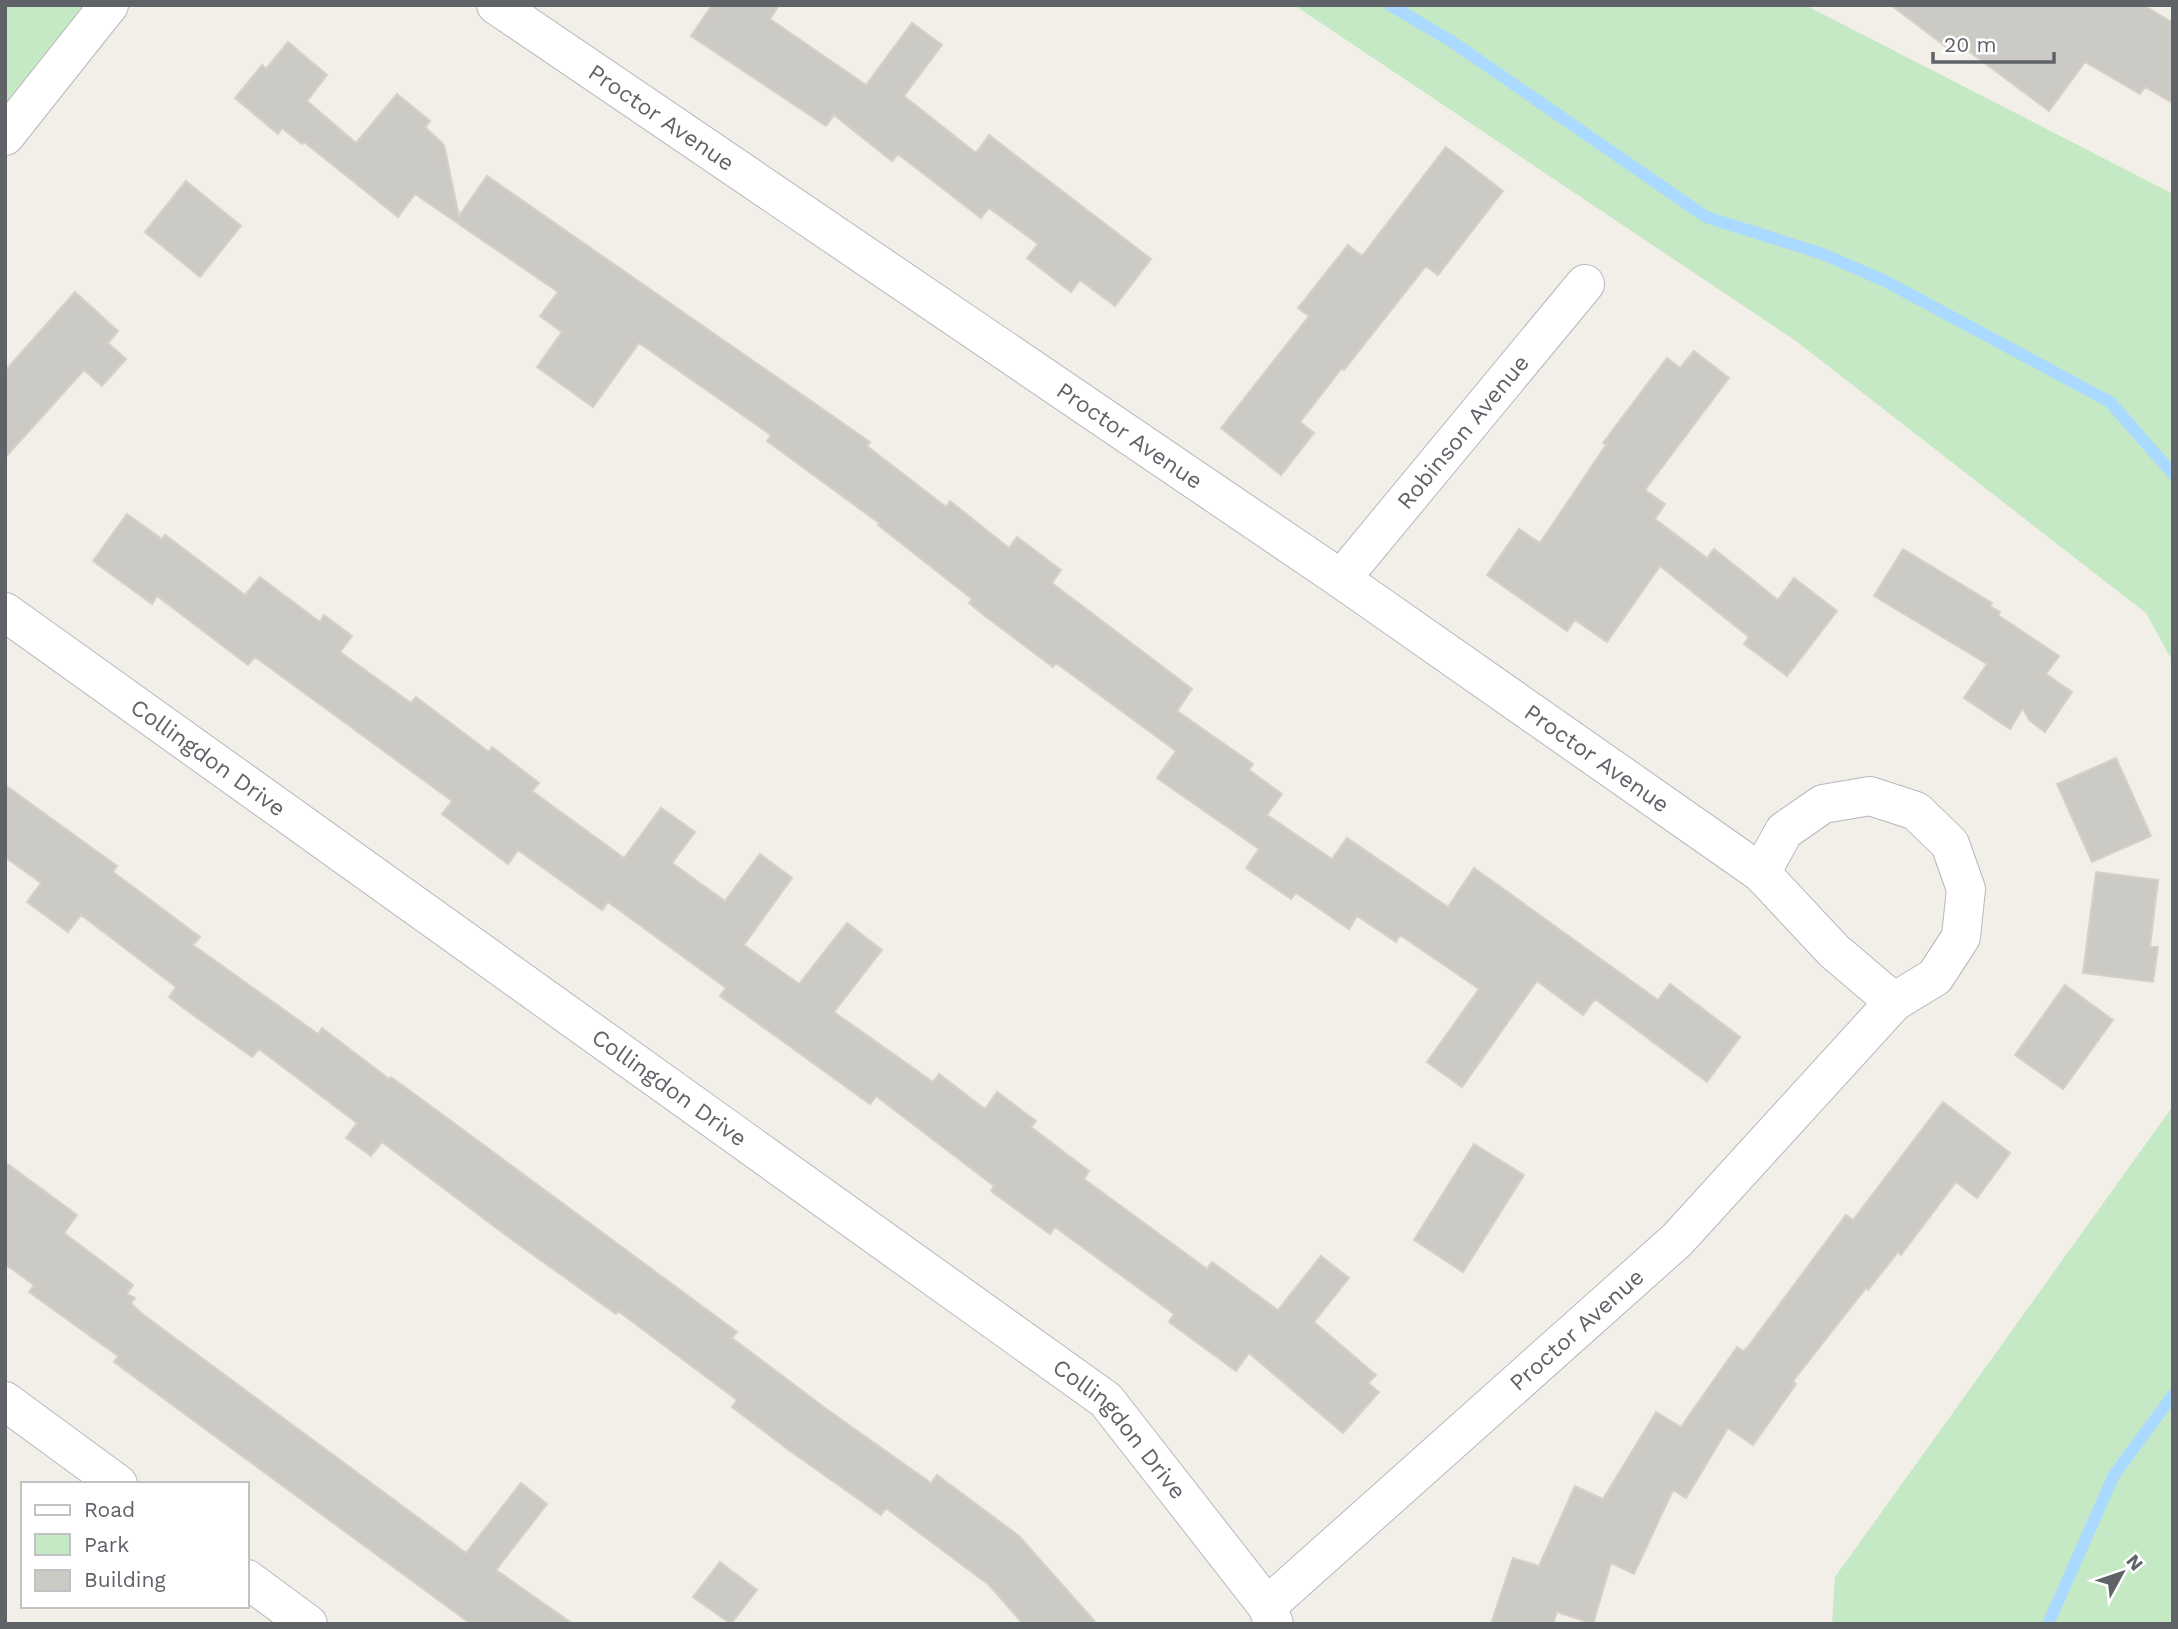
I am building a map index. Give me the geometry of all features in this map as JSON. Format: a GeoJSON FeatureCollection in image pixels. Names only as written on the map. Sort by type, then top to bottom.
{"type":"FeatureCollection","features":[{"type":"Feature","properties":{"kind":"street"},"geometry":{"type":"LineString","coordinates":[[5,136],[109,5]]}},
{"type":"Feature","properties":{"kind":"street","name":"Proctor Avenue"},"geometry":{"type":"LineString","coordinates":[[496,5],[1341,579],[1761,873],[1834,951],[1894,1002]]}},
{"type":"Feature","properties":{"kind":"street","name":"Robinson Avenue"},"geometry":{"type":"LineString","coordinates":[[1341,579],[1585,284]]}},
{"type":"Feature","properties":{"kind":"street","name":"Collingdon Drive"},"geometry":{"type":"LineString","coordinates":[[5,612],[1106,1401],[1270,1615]]}},
{"type":"Feature","properties":{"kind":"street","name":"Proctor Avenue"},"geometry":{"type":"LineString","coordinates":[[1270,1615],[1676,1240],[1894,1002],[1935,977],[1961,937],[1966,890],[1950,844],[1916,811],[1870,796],[1823,804],[1784,831],[1761,873]]}},
{"type":"Feature","properties":{"kind":"street"},"geometry":{"type":"LineString","coordinates":[[5,1401],[115,1482]]}},
{"type":"Feature","properties":{"kind":"street"},"geometry":{"type":"LineString","coordinates":[[248,1580],[308,1624]]}},
{"type":"Feature","properties":{"kind":"green space"},"geometry":{"type":"Polygon","coordinates":[[[5,5],[108,5],[5,135],[5,5]]]}},
{"type":"Feature","properties":{"kind":"green space"},"geometry":{"type":"Polygon","coordinates":[[[1294,5],[1805,5],[2173,194],[2173,662],[2146,613],[1796,341],[1294,5]]]}},
{"type":"Feature","properties":{"kind":"green space"},"geometry":{"type":"Polygon","coordinates":[[[2173,1106],[2173,1624],[1832,1624],[1835,1577],[2173,1106]]]}},
{"type":"Feature","properties":{"kind":"building"},"geometry":{"type":"Polygon","coordinates":[[[712,5],[779,5],[770,19],[866,85],[912,23],[942,45],[904,96],[976,153],[989,135],[1151,259],[1115,306],[1080,280],[1071,292],[1027,258],[1038,244],[989,208],[981,218],[898,154],[892,161],[834,115],[826,126],[691,36],[712,5]]]}},
{"type":"Feature","properties":{"kind":"building"},"geometry":{"type":"Polygon","coordinates":[[[1891,5],[2143,5],[2173,23],[2173,103],[2145,87],[2140,94],[2085,62],[2049,111],[1955,41],[1949,49],[1891,5]]]}},
{"type":"Feature","properties":{"kind":"building"},"geometry":{"type":"Polygon","coordinates":[[[288,42],[327,75],[307,101],[356,143],[397,94],[430,121],[425,127],[444,145],[459,216],[487,176],[870,442],[867,446],[946,507],[950,501],[1009,548],[1017,537],[1061,570],[1052,583],[1192,689],[1177,711],[1253,764],[1249,770],[1282,794],[1267,815],[1332,859],[1347,838],[1448,907],[1474,868],[1658,1000],[1670,984],[1740,1037],[1707,1082],[1595,999],[1583,1015],[1537,981],[1462,1087],[1427,1062],[1479,989],[1400,935],[1396,942],[1357,916],[1349,929],[1296,893],[1291,899],[1246,868],[1259,849],[1157,778],[1176,751],[1056,663],[1053,667],[985,616],[969,603],[972,599],[878,525],[879,523],[767,441],[771,435],[639,343],[593,407],[537,367],[562,332],[540,316],[558,292],[415,194],[398,217],[304,142],[302,144],[282,128],[278,134],[235,98],[262,65],[266,69],[288,42]]]}},
{"type":"Feature","properties":{"kind":"building"},"geometry":{"type":"Polygon","coordinates":[[[1446,147],[1503,191],[1438,275],[1426,266],[1344,370],[1342,368],[1300,422],[1314,433],[1281,475],[1221,428],[1309,316],[1298,308],[1348,245],[1362,256],[1446,147]]]}},
{"type":"Feature","properties":{"kind":"building"},"geometry":{"type":"Polygon","coordinates":[[[186,181],[241,226],[200,277],[145,232],[186,181]]]}},
{"type":"Feature","properties":{"kind":"building"},"geometry":{"type":"Polygon","coordinates":[[[75,292],[118,331],[108,343],[126,359],[102,386],[84,370],[5,458],[5,371],[75,292]]]}},
{"type":"Feature","properties":{"kind":"building"},"geometry":{"type":"Polygon","coordinates":[[[1694,351],[1729,378],[1645,490],[1665,504],[1655,519],[1707,558],[1714,549],[1778,600],[1794,578],[1837,611],[1787,676],[1744,644],[1749,637],[1660,566],[1607,642],[1575,620],[1567,631],[1487,575],[1519,529],[1540,543],[1606,445],[1603,443],[1667,358],[1680,368],[1694,351]]]}},
{"type":"Feature","properties":{"kind":"building"},"geometry":{"type":"Polygon","coordinates":[[[127,514],[162,539],[165,535],[245,595],[260,577],[320,622],[324,615],[352,636],[340,652],[411,703],[416,697],[489,752],[492,747],[539,783],[532,791],[624,858],[661,808],[695,832],[672,863],[725,901],[760,854],[792,878],[744,945],[799,984],[847,923],[882,950],[834,1012],[933,1082],[939,1074],[985,1109],[997,1092],[1036,1121],[1031,1127],[1089,1171],[1084,1179],[1207,1269],[1212,1262],[1278,1310],[1321,1256],[1349,1278],[1314,1322],[1376,1375],[1368,1383],[1379,1392],[1343,1433],[1249,1353],[1236,1371],[1169,1322],[1174,1314],[1055,1227],[1050,1234],[991,1191],[994,1186],[876,1096],[870,1104],[720,996],[726,988],[608,902],[602,910],[518,850],[508,864],[442,814],[452,801],[351,727],[255,657],[248,665],[157,596],[152,604],[93,561],[127,514]]]}},
{"type":"Feature","properties":{"kind":"building"},"geometry":{"type":"Polygon","coordinates":[[[1903,549],[1992,603],[1990,606],[2000,612],[1998,615],[2059,656],[2046,674],[2072,692],[2045,732],[2029,720],[2023,708],[2010,729],[1964,698],[1987,664],[1874,596],[1903,549]]]}},
{"type":"Feature","properties":{"kind":"building"},"geometry":{"type":"Polygon","coordinates":[[[2116,758],[2151,836],[2092,862],[2057,784],[2116,758]]]}},
{"type":"Feature","properties":{"kind":"building"},"geometry":{"type":"Polygon","coordinates":[[[5,785],[117,866],[113,872],[200,937],[193,945],[318,1034],[322,1028],[389,1079],[391,1077],[458,1126],[737,1332],[732,1338],[825,1408],[931,1483],[937,1475],[1019,1536],[1097,1624],[1023,1624],[989,1585],[886,1508],[881,1515],[790,1451],[732,1407],[737,1400],[618,1311],[616,1314],[511,1239],[382,1142],[371,1156],[346,1138],[357,1123],[259,1049],[252,1057],[186,1010],[169,997],[176,987],[81,915],[68,932],[27,902],[41,883],[5,857],[5,785]]]}},
{"type":"Feature","properties":{"kind":"building"},"geometry":{"type":"Polygon","coordinates":[[[2096,872],[2158,880],[2150,947],[2158,947],[2153,982],[2083,973],[2096,872]]]}},
{"type":"Feature","properties":{"kind":"building"},"geometry":{"type":"Polygon","coordinates":[[[2065,985],[2113,1020],[2063,1089],[2015,1055],[2065,985]]]}},
{"type":"Feature","properties":{"kind":"building"},"geometry":{"type":"Polygon","coordinates":[[[1943,1102],[2010,1153],[1977,1198],[1956,1182],[1901,1255],[1898,1252],[1868,1290],[1866,1288],[1793,1381],[1796,1384],[1753,1445],[1728,1428],[1686,1498],[1673,1490],[1634,1574],[1611,1563],[1593,1624],[1557,1612],[1553,1624],[1491,1624],[1513,1558],[1539,1566],[1575,1486],[1603,1499],[1656,1412],[1681,1427],[1737,1347],[1743,1351],[1747,1348],[1846,1215],[1853,1220],[1943,1102]]]}},
{"type":"Feature","properties":{"kind":"building"},"geometry":{"type":"Polygon","coordinates":[[[1474,1144],[1524,1175],[1463,1272],[1414,1240],[1474,1144]]]}},
{"type":"Feature","properties":{"kind":"building"},"geometry":{"type":"Polygon","coordinates":[[[5,1162],[77,1215],[64,1233],[133,1285],[127,1294],[135,1298],[131,1303],[141,1313],[466,1553],[521,1483],[547,1504],[496,1570],[573,1624],[471,1624],[114,1362],[118,1356],[29,1292],[34,1285],[5,1264],[5,1162]]]}},
{"type":"Feature","properties":{"kind":"building"},"geometry":{"type":"Polygon","coordinates":[[[720,1562],[757,1590],[731,1624],[693,1597],[720,1562]]]}},
{"type":"Feature","properties":{"kind":"waterway"},"geometry":{"type":"LineString","coordinates":[[1390,5],[1451,41],[1706,217],[1823,254],[1885,281],[2110,402],[2173,474]]}},
{"type":"Feature","properties":{"kind":"waterway"},"geometry":{"type":"LineString","coordinates":[[2048,1624],[2114,1475],[2173,1395]]}}]}
